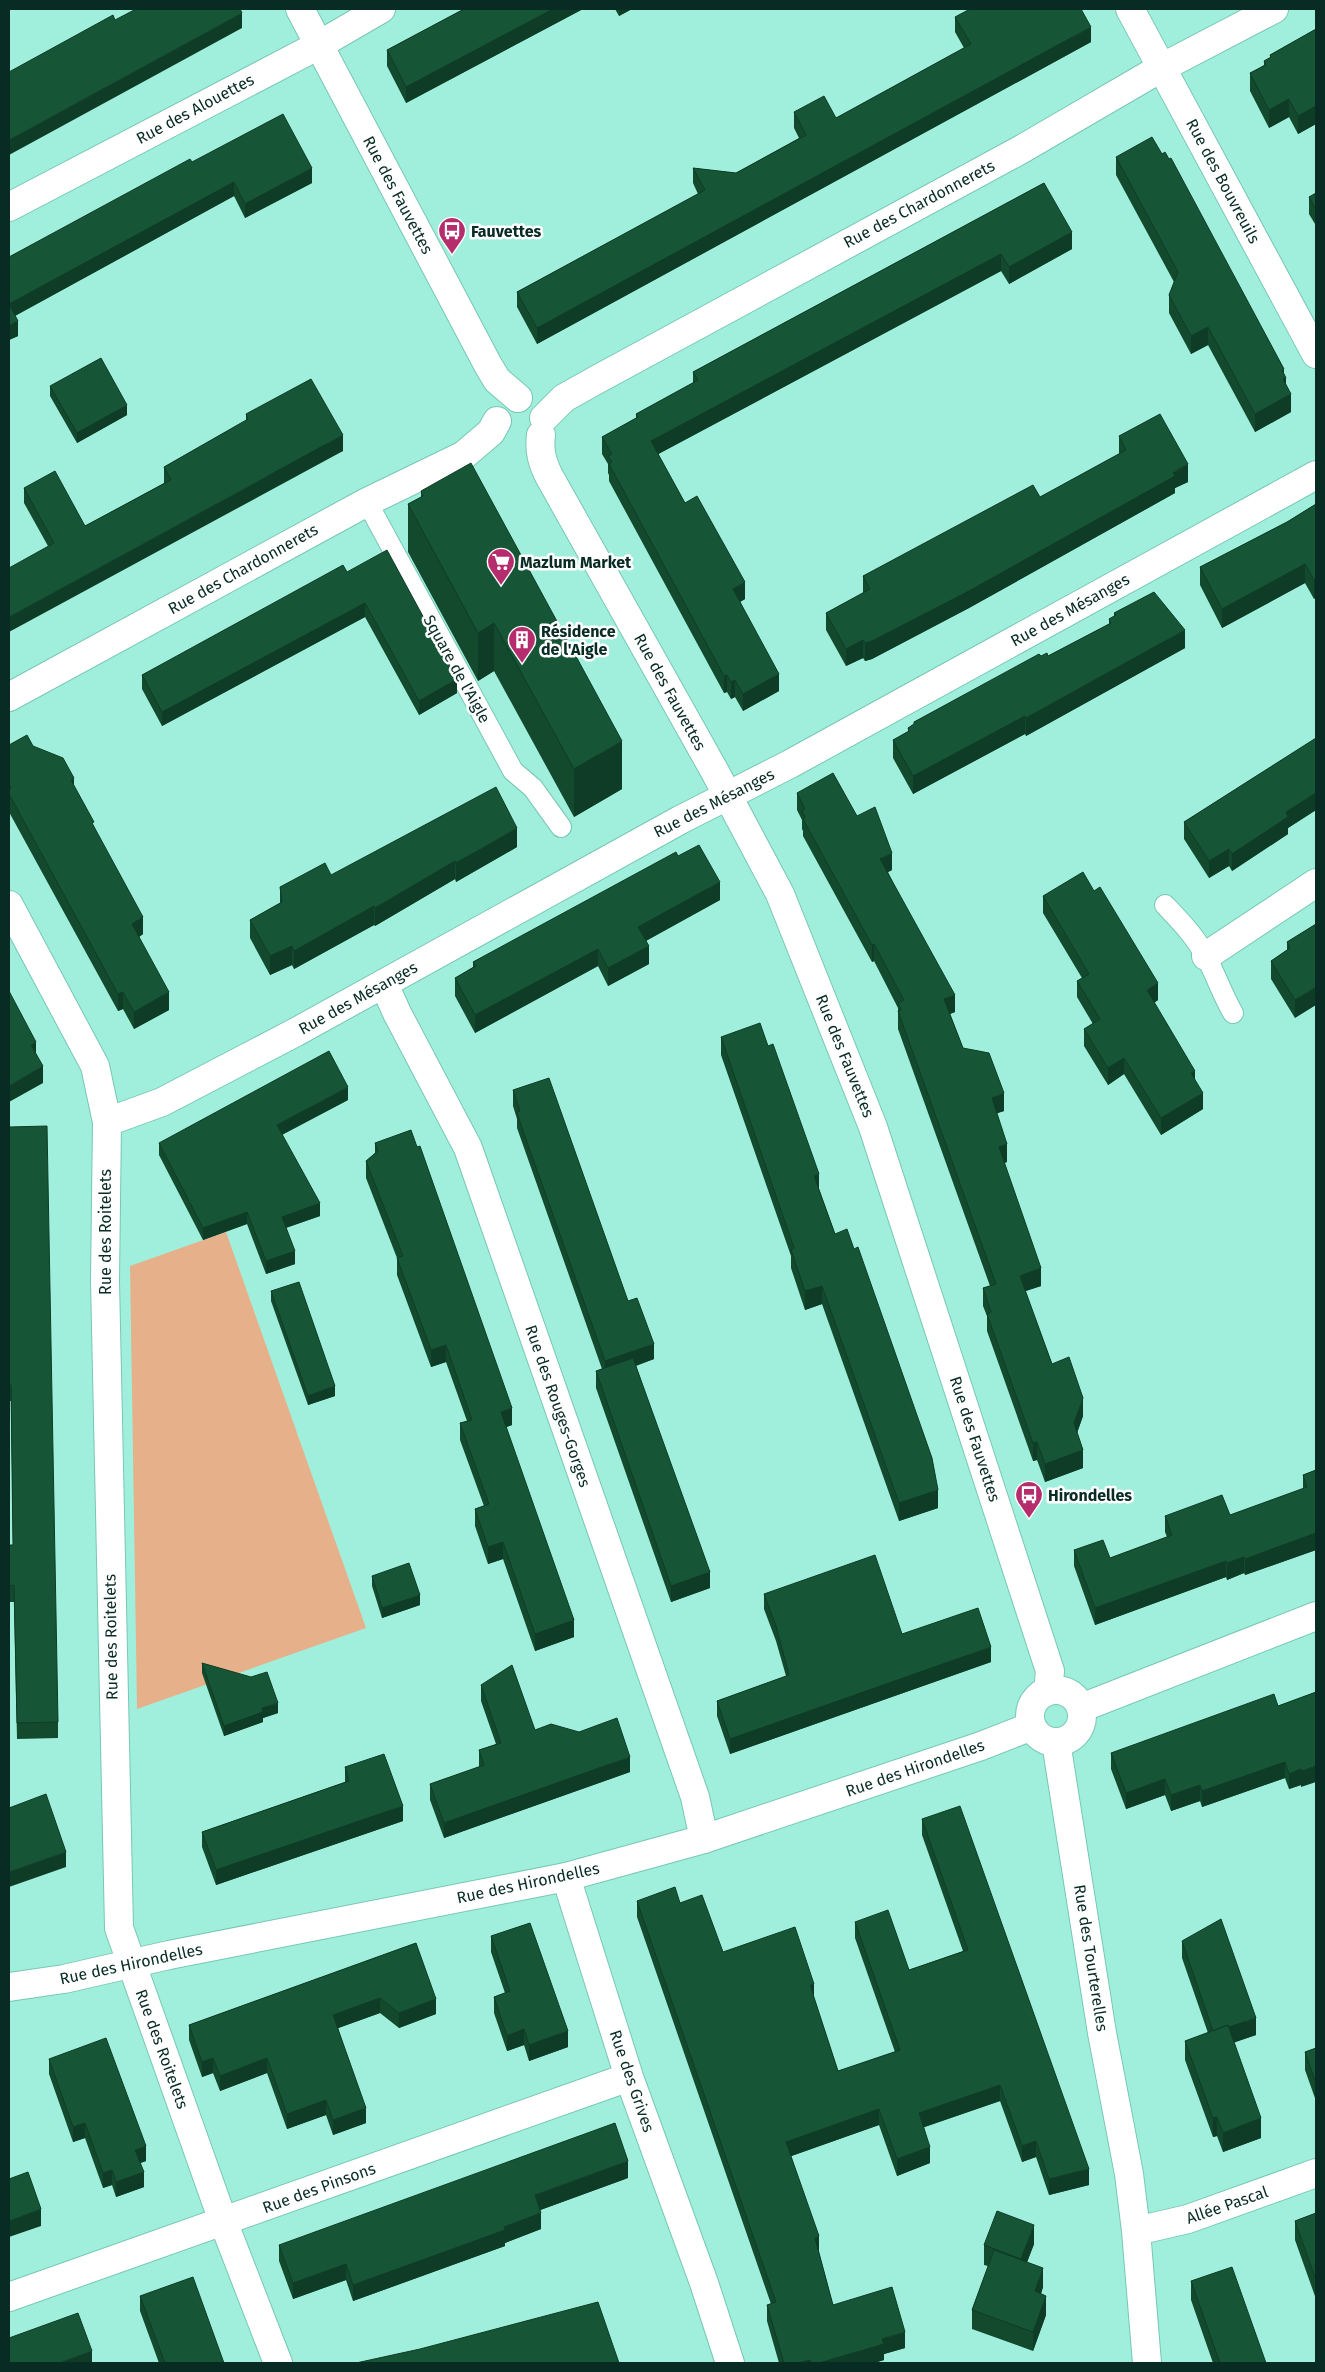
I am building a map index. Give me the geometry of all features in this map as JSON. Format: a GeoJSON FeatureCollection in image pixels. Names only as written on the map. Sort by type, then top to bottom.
{"type":"FeatureCollection","features":[{"type":"Feature","properties":{"kind":"street","name":"Rue des Fauvettes"},"geometry":{"type":"LineString","coordinates":[[300,9],[497,380],[728,796],[780,894],[873,1127],[1050,1671],[1048,1691]]}},
{"type":"Feature","properties":{"kind":"street","name":"Rue des Alouettes"},"geometry":{"type":"LineString","coordinates":[[9,207],[319,45],[381,9]]}},
{"type":"Feature","properties":{"kind":"street","name":"Rue des Bouvreuils"},"geometry":{"type":"LineString","coordinates":[[1130,9],[1316,354]]}},
{"type":"Feature","properties":{"kind":"street","name":"Rue des Chardonnerets"},"geometry":{"type":"LineString","coordinates":[[9,697],[367,502],[464,455],[491,432],[522,426],[564,398],[1022,149],[1161,68],[1274,9]]}},
{"type":"Feature","properties":{"kind":"street","name":"Rue des Mésanges"},"geometry":{"type":"LineString","coordinates":[[107,1122],[162,1102],[384,984],[680,820],[728,796],[1316,475]]}},
{"type":"Feature","properties":{"kind":"street"},"geometry":{"type":"LineString","coordinates":[[1206,956],[1316,883]]}},
{"type":"Feature","properties":{"kind":"street","name":"Rue des Roitelets"},"geometry":{"type":"LineString","coordinates":[[9,905],[95,1066],[107,1122],[105,1281],[118,1928],[223,2221],[278,2363]]}},
{"type":"Feature","properties":{"kind":"street","name":"Rue des Rouges-Gorges"},"geometry":{"type":"LineString","coordinates":[[384,984],[401,1022],[468,1148],[695,1797],[704,1839]]}},
{"type":"Feature","properties":{"kind":"street"},"geometry":{"type":"LineString","coordinates":[[1081,1708],[1316,1616]]}},
{"type":"Feature","properties":{"kind":"street"},"geometry":{"type":"LineString","coordinates":[[1058,1690],[1068,1693],[1076,1699],[1081,1708],[1082,1720],[1077,1731],[1068,1739],[1056,1742],[1042,1738],[1032,1726],[1030,1715],[1032,1705],[1039,1696],[1048,1691],[1058,1690]]}},
{"type":"Feature","properties":{"kind":"street","name":"Rue des Hirondelles"},"geometry":{"type":"LineString","coordinates":[[9,1987],[64,1979],[179,1953],[566,1877],[704,1839],[944,1759],[1032,1726]]}},
{"type":"Feature","properties":{"kind":"street","name":"Rue des Tourterelles"},"geometry":{"type":"LineString","coordinates":[[1056,1742],[1102,2033],[1129,2174],[1136,2231],[1147,2363]]}},
{"type":"Feature","properties":{"kind":"street","name":"Rue des Grives"},"geometry":{"type":"LineString","coordinates":[[566,1877],[629,2077],[704,2283],[730,2363]]}},
{"type":"Feature","properties":{"kind":"street","name":"Rue des Pinsons"},"geometry":{"type":"LineString","coordinates":[[9,2297],[629,2077]]}},
{"type":"Feature","properties":{"kind":"street","name":"Allée Pascal"},"geometry":{"type":"LineString","coordinates":[[1136,2231],[1188,2219],[1316,2173]]}},
{"type":"Feature","properties":{"kind":"lane","name":"Square de l'Aigle"},"geometry":{"type":"LineString","coordinates":[[367,502],[513,771],[532,788],[561,827]]}},
{"type":"Feature","properties":{"kind":"lane"},"geometry":{"type":"LineString","coordinates":[[1165,905],[1190,931],[1206,956],[1220,991],[1233,1013]]}},
{"type":"Feature","properties":{"kind":"shaded area"},"geometry":{"type":"Polygon","coordinates":[[[226,1232],[366,1628],[137,1709],[130,1266],[226,1232]]]}},
{"type":"Feature","properties":{"kind":"building"},"geometry":{"type":"Polygon","coordinates":[[[136,9],[240,9],[242,13],[9,140],[9,72],[113,15],[115,20],[136,9]]]}},
{"type":"Feature","properties":{"kind":"building"},"geometry":{"type":"Polygon","coordinates":[[[464,9],[553,9],[406,87],[387,50],[464,9]]]}},
{"type":"Feature","properties":{"kind":"building"},"geometry":{"type":"Polygon","coordinates":[[[970,9],[1081,9],[1091,27],[537,328],[517,292],[705,190],[693,168],[736,173],[806,135],[794,112],[824,96],[836,118],[971,44],[955,17],[970,9]]]}},
{"type":"Feature","properties":{"kind":"building"},"geometry":{"type":"Polygon","coordinates":[[[1316,29],[1316,106],[1298,116],[1289,99],[1269,110],[1250,73],[1266,65],[1264,61],[1271,57],[1270,55],[1316,29]]]}},
{"type":"Feature","properties":{"kind":"building"},"geometry":{"type":"Polygon","coordinates":[[[283,114],[312,168],[245,204],[234,182],[9,304],[9,257],[190,159],[192,162],[283,114]]]}},
{"type":"Feature","properties":{"kind":"building"},"geometry":{"type":"Polygon","coordinates":[[[1152,137],[1162,154],[1165,152],[1169,159],[1171,158],[1284,369],[1282,370],[1286,378],[1283,379],[1291,394],[1255,414],[1208,327],[1191,336],[1169,295],[1178,272],[1116,157],[1152,137]]]}},
{"type":"Feature","properties":{"kind":"building"},"geometry":{"type":"Polygon","coordinates":[[[1044,183],[1072,232],[1009,267],[1001,254],[651,441],[685,503],[697,496],[745,582],[733,589],[779,674],[743,694],[735,680],[731,682],[727,675],[724,676],[609,464],[612,462],[608,456],[612,454],[602,437],[638,417],[636,414],[698,380],[693,372],[1044,183]]]}},
{"type":"Feature","properties":{"kind":"building"},"geometry":{"type":"Polygon","coordinates":[[[1316,193],[1316,210],[1309,197],[1316,193]]]}},
{"type":"Feature","properties":{"kind":"building"},"geometry":{"type":"Polygon","coordinates":[[[9,304],[18,321],[9,326],[9,304]]]}},
{"type":"Feature","properties":{"kind":"building"},"geometry":{"type":"Polygon","coordinates":[[[101,358],[127,405],[77,433],[50,386],[101,358]]]}},
{"type":"Feature","properties":{"kind":"building"},"geometry":{"type":"Polygon","coordinates":[[[311,379],[343,435],[9,617],[9,568],[54,543],[24,488],[55,471],[85,526],[171,480],[164,467],[248,419],[246,414],[311,379]]]}},
{"type":"Feature","properties":{"kind":"building"},"geometry":{"type":"Polygon","coordinates":[[[1160,414],[1188,464],[1173,472],[1175,476],[969,591],[872,641],[865,643],[863,640],[846,649],[826,613],[870,589],[863,576],[1033,485],[1040,497],[1126,450],[1119,436],[1160,414]]]}},
{"type":"Feature","properties":{"kind":"building"},"geometry":{"type":"Polygon","coordinates":[[[471,463],[622,741],[574,769],[494,623],[478,633],[408,504],[423,496],[421,491],[471,463]]]}},
{"type":"Feature","properties":{"kind":"building"},"geometry":{"type":"Polygon","coordinates":[[[1316,504],[1316,579],[1314,580],[1305,564],[1222,609],[1200,567],[1287,522],[1316,504]]]}},
{"type":"Feature","properties":{"kind":"building"},"geometry":{"type":"Polygon","coordinates":[[[387,550],[457,679],[419,701],[365,603],[162,712],[142,675],[343,565],[347,572],[387,550]]]}},
{"type":"Feature","properties":{"kind":"building"},"geometry":{"type":"Polygon","coordinates":[[[1154,592],[1185,630],[1026,718],[1025,716],[913,776],[893,740],[909,731],[908,728],[914,722],[1039,654],[1041,656],[1047,653],[1048,656],[1111,623],[1109,619],[1116,615],[1114,613],[1154,592]]]}},
{"type":"Feature","properties":{"kind":"building"},"geometry":{"type":"Polygon","coordinates":[[[27,735],[33,746],[63,758],[74,778],[71,780],[94,822],[92,823],[143,917],[132,924],[169,992],[134,1012],[123,992],[118,994],[9,794],[9,789],[11,788],[9,784],[9,745],[27,735]]]}},
{"type":"Feature","properties":{"kind":"building"},"geometry":{"type":"Polygon","coordinates":[[[1316,738],[1316,793],[1286,812],[1288,817],[1232,854],[1229,849],[1209,861],[1184,822],[1316,738]]]}},
{"type":"Feature","properties":{"kind":"building"},"geometry":{"type":"Polygon","coordinates":[[[833,773],[857,816],[875,807],[892,853],[880,859],[955,995],[944,999],[963,1048],[989,1053],[1004,1093],[992,1098],[1007,1144],[999,1147],[1041,1268],[1020,1276],[1052,1364],[1069,1357],[1083,1398],[1074,1423],[1083,1450],[1045,1464],[1037,1442],[1033,1443],[987,1314],[991,1312],[983,1288],[996,1284],[898,1011],[901,1010],[898,1003],[904,1000],[803,819],[805,817],[802,811],[805,809],[797,793],[833,773]]]}},
{"type":"Feature","properties":{"kind":"building"},"geometry":{"type":"Polygon","coordinates":[[[496,787],[517,828],[294,951],[292,946],[270,956],[250,920],[282,902],[280,887],[325,863],[331,875],[496,787]]]}},
{"type":"Feature","properties":{"kind":"building"},"geometry":{"type":"Polygon","coordinates":[[[699,845],[720,882],[638,927],[649,946],[608,968],[598,949],[475,1015],[455,978],[476,966],[473,962],[676,852],[678,856],[699,845]]]}},
{"type":"Feature","properties":{"kind":"building"},"geometry":{"type":"Polygon","coordinates":[[[1083,872],[1094,891],[1100,887],[1158,983],[1147,990],[1195,1071],[1191,1073],[1203,1093],[1161,1118],[1124,1058],[1108,1068],[1084,1029],[1100,1019],[1077,981],[1089,974],[1043,896],[1083,872]]]}},
{"type":"Feature","properties":{"kind":"building"},"geometry":{"type":"Polygon","coordinates":[[[1316,924],[1316,987],[1295,1000],[1271,961],[1290,948],[1287,942],[1316,924]]]}},
{"type":"Feature","properties":{"kind":"building"},"geometry":{"type":"Polygon","coordinates":[[[9,991],[36,1042],[31,1045],[43,1066],[9,1086],[9,991]]]}},
{"type":"Feature","properties":{"kind":"building"},"geometry":{"type":"Polygon","coordinates":[[[760,1023],[768,1046],[773,1044],[819,1174],[814,1176],[835,1234],[847,1229],[854,1249],[858,1247],[932,1458],[938,1490],[899,1503],[822,1286],[805,1291],[791,1250],[794,1248],[721,1037],[760,1023]]]}},
{"type":"Feature","properties":{"kind":"building"},"geometry":{"type":"Polygon","coordinates":[[[329,1051],[348,1087],[277,1125],[320,1203],[282,1217],[295,1251],[266,1261],[247,1212],[203,1228],[159,1143],[329,1051]]]}},
{"type":"Feature","properties":{"kind":"building"},"geometry":{"type":"Polygon","coordinates":[[[549,1078],[628,1301],[637,1298],[654,1344],[605,1361],[517,1112],[520,1111],[513,1090],[549,1078]]]}},
{"type":"Feature","properties":{"kind":"building"},"geometry":{"type":"Polygon","coordinates":[[[47,1126],[58,1722],[17,1723],[14,1585],[9,1586],[9,1545],[13,1545],[11,1385],[9,1385],[9,1127],[47,1126]]]}},
{"type":"Feature","properties":{"kind":"building"},"geometry":{"type":"Polygon","coordinates":[[[411,1130],[417,1147],[420,1146],[512,1408],[501,1412],[574,1620],[535,1634],[503,1542],[488,1547],[475,1509],[489,1504],[460,1423],[472,1420],[446,1345],[431,1350],[397,1258],[403,1256],[366,1161],[378,1151],[375,1143],[411,1130]]]}},
{"type":"Feature","properties":{"kind":"building"},"geometry":{"type":"Polygon","coordinates":[[[299,1282],[335,1386],[308,1396],[271,1291],[299,1282]]]}},
{"type":"Feature","properties":{"kind":"building"},"geometry":{"type":"Polygon","coordinates":[[[633,1358],[710,1572],[671,1586],[596,1371],[633,1358]]]}},
{"type":"Feature","properties":{"kind":"building"},"geometry":{"type":"Polygon","coordinates":[[[1316,1470],[1316,1533],[1245,1559],[1244,1557],[1227,1563],[1226,1561],[1095,1608],[1074,1550],[1103,1540],[1110,1558],[1172,1535],[1165,1516],[1222,1495],[1230,1515],[1307,1487],[1303,1475],[1316,1470]]]}},
{"type":"Feature","properties":{"kind":"building"},"geometry":{"type":"Polygon","coordinates":[[[875,1555],[902,1634],[978,1608],[991,1647],[730,1739],[717,1701],[789,1675],[776,1626],[764,1594],[875,1555]]]}},
{"type":"Feature","properties":{"kind":"building"},"geometry":{"type":"Polygon","coordinates":[[[409,1563],[420,1595],[382,1608],[372,1576],[409,1563]]]}},
{"type":"Feature","properties":{"kind":"building"},"geometry":{"type":"Polygon","coordinates":[[[202,1663],[251,1677],[267,1672],[278,1703],[262,1708],[263,1712],[224,1726],[202,1663]]]}},
{"type":"Feature","properties":{"kind":"building"},"geometry":{"type":"Polygon","coordinates":[[[512,1665],[535,1730],[551,1724],[579,1732],[617,1718],[630,1757],[444,1823],[430,1784],[484,1765],[479,1750],[501,1743],[481,1685],[512,1665]]]}},
{"type":"Feature","properties":{"kind":"building"},"geometry":{"type":"Polygon","coordinates":[[[1316,1692],[1316,1766],[1289,1774],[1285,1762],[1202,1791],[1200,1785],[1171,1795],[1165,1779],[1126,1793],[1111,1753],[1274,1694],[1278,1706],[1316,1692]]]}},
{"type":"Feature","properties":{"kind":"building"},"geometry":{"type":"Polygon","coordinates":[[[384,1754],[403,1806],[216,1870],[202,1832],[349,1781],[345,1767],[384,1754]]]}},
{"type":"Feature","properties":{"kind":"building"},"geometry":{"type":"Polygon","coordinates":[[[46,1794],[66,1852],[9,1872],[9,1808],[46,1794]]]}},
{"type":"Feature","properties":{"kind":"building"},"geometry":{"type":"Polygon","coordinates":[[[960,1806],[1089,2169],[1049,2179],[1036,2141],[1022,2146],[1000,2085],[919,2113],[930,2147],[897,2159],[879,2109],[786,2142],[819,2236],[815,2238],[833,2305],[892,2287],[905,2332],[882,2339],[884,2344],[819,2363],[811,2363],[810,2360],[799,2363],[784,2363],[767,2305],[776,2302],[637,1901],[675,1887],[680,1903],[702,1895],[723,1952],[795,1927],[814,1984],[810,1985],[838,2071],[900,2050],[855,1922],[888,1910],[909,1970],[968,1950],[922,1819],[960,1806]]]}},
{"type":"Feature","properties":{"kind":"building"},"geometry":{"type":"Polygon","coordinates":[[[1221,1919],[1256,2018],[1213,2031],[1182,1941],[1221,1919]]]}},
{"type":"Feature","properties":{"kind":"building"},"geometry":{"type":"Polygon","coordinates":[[[530,1923],[568,2031],[529,2045],[524,2029],[507,2036],[494,1997],[510,1991],[491,1936],[530,1923]]]}},
{"type":"Feature","properties":{"kind":"building"},"geometry":{"type":"Polygon","coordinates":[[[416,1943],[436,1999],[399,2013],[380,1998],[333,2015],[366,2108],[333,2120],[326,2100],[287,2114],[267,2058],[220,2076],[213,2058],[202,2062],[189,2025],[416,1943]]]}},
{"type":"Feature","properties":{"kind":"building"},"geometry":{"type":"Polygon","coordinates":[[[1228,2025],[1261,2118],[1223,2133],[1217,2117],[1213,2118],[1185,2041],[1228,2025]]]}},
{"type":"Feature","properties":{"kind":"building"},"geometry":{"type":"Polygon","coordinates":[[[106,2038],[146,2146],[135,2150],[144,2172],[116,2182],[112,2170],[103,2173],[85,2123],[73,2127],[49,2059],[106,2038]]]}},
{"type":"Feature","properties":{"kind":"building"},"geometry":{"type":"Polygon","coordinates":[[[1316,2048],[1316,2084],[1305,2052],[1316,2048]]]}},
{"type":"Feature","properties":{"kind":"building"},"geometry":{"type":"Polygon","coordinates":[[[615,2123],[628,2161],[535,2195],[541,2213],[504,2227],[505,2230],[353,2285],[346,2264],[293,2283],[279,2245],[615,2123]]]}},
{"type":"Feature","properties":{"kind":"building"},"geometry":{"type":"Polygon","coordinates":[[[28,2172],[41,2209],[9,2221],[9,2179],[28,2172]]]}},
{"type":"Feature","properties":{"kind":"building"},"geometry":{"type":"Polygon","coordinates":[[[997,2211],[1034,2225],[1021,2259],[984,2245],[997,2211]]]}},
{"type":"Feature","properties":{"kind":"building"},"geometry":{"type":"Polygon","coordinates":[[[1316,2213],[1316,2280],[1295,2221],[1316,2213]]]}},
{"type":"Feature","properties":{"kind":"building"},"geometry":{"type":"Polygon","coordinates":[[[994,2250],[1043,2268],[1035,2291],[1046,2296],[1033,2332],[972,2310],[994,2250]]]}},
{"type":"Feature","properties":{"kind":"building"},"geometry":{"type":"Polygon","coordinates":[[[1232,2267],[1266,2363],[1220,2363],[1191,2281],[1232,2267]]]}},
{"type":"Feature","properties":{"kind":"building"},"geometry":{"type":"Polygon","coordinates":[[[193,2277],[224,2363],[165,2363],[140,2296],[193,2277]]]}},
{"type":"Feature","properties":{"kind":"building"},"geometry":{"type":"Polygon","coordinates":[[[598,2302],[619,2363],[356,2363],[420,2349],[598,2302]]]}},
{"type":"Feature","properties":{"kind":"building"},"geometry":{"type":"Polygon","coordinates":[[[78,2313],[92,2351],[59,2363],[9,2363],[9,2338],[78,2313]]]}},
{"type":"Feature","properties":{"kind":"place","name":"Fauvettes"},"geometry":{"type":"Point","coordinates":[452,255]}},
{"type":"Feature","properties":{"kind":"place","name":"Mazlum Market"},"geometry":{"type":"Point","coordinates":[501,586]}},
{"type":"Feature","properties":{"kind":"place","name":"Résidence de l'Aigle"},"geometry":{"type":"Point","coordinates":[522,664]}},
{"type":"Feature","properties":{"kind":"place","name":"Hirondelles"},"geometry":{"type":"Point","coordinates":[1029,1519]}}]}
